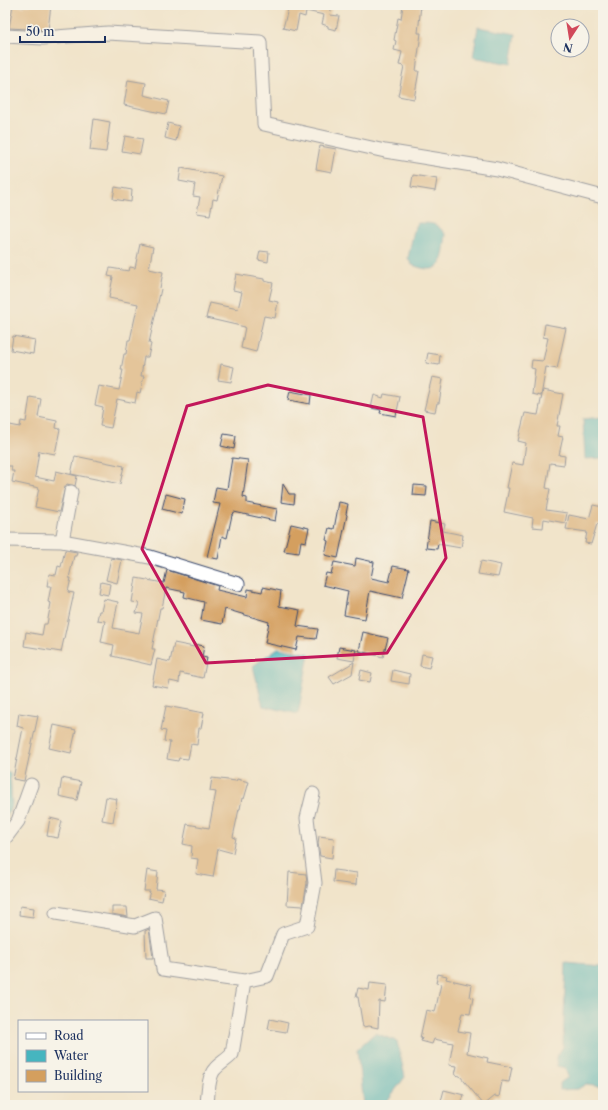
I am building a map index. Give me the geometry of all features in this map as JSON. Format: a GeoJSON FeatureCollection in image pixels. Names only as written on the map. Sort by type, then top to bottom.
{"type":"FeatureCollection","features":[{"type":"Feature","properties":{"kind":"street"},"geometry":{"type":"LineString","coordinates":[[5,36],[43,38],[108,33],[260,42],[264,124],[385,151],[497,169],[603,194]]}},
{"type":"Feature","properties":{"kind":"street"},"geometry":{"type":"LineString","coordinates":[[62,541],[71,492]]}},
{"type":"Feature","properties":{"kind":"street"},"geometry":{"type":"LineString","coordinates":[[5,540],[62,541],[150,557],[238,584]]}},
{"type":"Feature","properties":{"kind":"street"},"geometry":{"type":"LineString","coordinates":[[5,836],[6,837],[18,821],[31,785]]}},
{"type":"Feature","properties":{"kind":"street"},"geometry":{"type":"LineString","coordinates":[[56,913],[135,926],[155,918],[163,969],[244,981],[267,976],[283,934],[307,926],[315,883],[307,818],[313,794]]}},
{"type":"Feature","properties":{"kind":"street"},"geometry":{"type":"LineString","coordinates":[[207,1105],[208,1089],[214,1069],[232,1054],[244,981]]}},
{"type":"Feature","properties":{"kind":"highlighted area"},"geometry":{"type":"Polygon","coordinates":[[[268,385],[423,417],[446,558],[387,653],[206,663],[142,549],[187,406],[268,385]]]}},
{"type":"Feature","properties":{"kind":"water"},"geometry":{"type":"Polygon","coordinates":[[[478,27],[516,34],[511,64],[473,57],[478,27]]]}},
{"type":"Feature","properties":{"kind":"water"},"geometry":{"type":"Polygon","coordinates":[[[418,223],[434,224],[446,235],[442,259],[436,268],[422,268],[412,265],[408,258],[414,230],[418,223]]]}},
{"type":"Feature","properties":{"kind":"water"},"geometry":{"type":"Polygon","coordinates":[[[603,417],[603,458],[585,459],[583,419],[603,417]]]}},
{"type":"Feature","properties":{"kind":"water"},"geometry":{"type":"Polygon","coordinates":[[[278,648],[309,654],[298,714],[263,706],[253,666],[278,648]]]}},
{"type":"Feature","properties":{"kind":"water"},"geometry":{"type":"Polygon","coordinates":[[[10,772],[12,805],[5,819],[5,773],[10,772]]]}},
{"type":"Feature","properties":{"kind":"water"},"geometry":{"type":"Polygon","coordinates":[[[566,963],[603,966],[603,1086],[586,1084],[578,1089],[560,1090],[560,1083],[568,1077],[565,1068],[557,1066],[556,1057],[563,1047],[566,963]]]}},
{"type":"Feature","properties":{"kind":"water"},"geometry":{"type":"Polygon","coordinates":[[[375,1033],[397,1041],[405,1077],[384,1105],[363,1105],[357,1049],[375,1033]]]}},
{"type":"Feature","properties":{"kind":"building"},"geometry":{"type":"Polygon","coordinates":[[[13,5],[24,7],[24,5],[51,5],[48,30],[9,28],[13,5]]]}},
{"type":"Feature","properties":{"kind":"building"},"geometry":{"type":"Polygon","coordinates":[[[289,5],[332,5],[330,15],[339,16],[336,30],[328,28],[328,26],[322,24],[324,15],[306,11],[305,17],[299,15],[296,31],[283,28],[289,5]]]}},
{"type":"Feature","properties":{"kind":"building"},"geometry":{"type":"Polygon","coordinates":[[[403,5],[421,5],[418,33],[421,33],[416,71],[419,71],[414,99],[398,96],[404,66],[399,65],[402,52],[394,50],[396,41],[394,40],[398,18],[401,19],[403,5]]]}},
{"type":"Feature","properties":{"kind":"building"},"geometry":{"type":"Polygon","coordinates":[[[128,80],[146,83],[144,95],[169,101],[166,114],[124,105],[128,80]]]}},
{"type":"Feature","properties":{"kind":"building"},"geometry":{"type":"Polygon","coordinates":[[[94,119],[110,122],[106,152],[90,150],[94,119]]]}},
{"type":"Feature","properties":{"kind":"building"},"geometry":{"type":"Polygon","coordinates":[[[168,123],[179,126],[176,141],[165,138],[168,123]]]}},
{"type":"Feature","properties":{"kind":"building"},"geometry":{"type":"Polygon","coordinates":[[[125,136],[143,139],[140,154],[122,151],[125,136]]]}},
{"type":"Feature","properties":{"kind":"building"},"geometry":{"type":"Polygon","coordinates":[[[320,146],[336,149],[332,172],[316,169],[320,146]]]}},
{"type":"Feature","properties":{"kind":"building"},"geometry":{"type":"Polygon","coordinates":[[[181,168],[222,176],[217,200],[213,199],[210,215],[197,213],[200,197],[193,196],[195,184],[179,181],[181,168]]]}},
{"type":"Feature","properties":{"kind":"building"},"geometry":{"type":"Polygon","coordinates":[[[413,175],[437,179],[435,191],[411,187],[413,175]]]}},
{"type":"Feature","properties":{"kind":"building"},"geometry":{"type":"Polygon","coordinates":[[[115,187],[132,190],[131,202],[113,199],[115,187]]]}},
{"type":"Feature","properties":{"kind":"building"},"geometry":{"type":"Polygon","coordinates":[[[140,244],[153,247],[149,269],[163,272],[161,289],[149,343],[151,344],[148,357],[144,357],[141,376],[144,376],[140,393],[137,392],[135,403],[117,399],[111,428],[100,426],[103,407],[95,405],[99,386],[119,390],[123,370],[121,370],[124,354],[126,354],[128,340],[130,340],[138,304],[109,298],[113,277],[108,276],[110,268],[129,271],[130,267],[135,268],[140,244]]]}},
{"type":"Feature","properties":{"kind":"building"},"geometry":{"type":"Polygon","coordinates":[[[260,251],[269,252],[268,262],[258,260],[260,251]]]}},
{"type":"Feature","properties":{"kind":"building"},"geometry":{"type":"Polygon","coordinates":[[[236,274],[264,279],[264,281],[273,283],[269,300],[278,302],[275,318],[264,316],[256,352],[241,348],[245,327],[206,318],[210,303],[238,309],[242,292],[233,290],[236,274]]]}},
{"type":"Feature","properties":{"kind":"building"},"geometry":{"type":"Polygon","coordinates":[[[545,324],[566,328],[557,369],[546,367],[541,396],[532,394],[535,369],[531,368],[532,360],[543,361],[548,338],[543,337],[545,324]]]}},
{"type":"Feature","properties":{"kind":"building"},"geometry":{"type":"Polygon","coordinates":[[[13,336],[35,340],[33,354],[11,350],[13,336]]]}},
{"type":"Feature","properties":{"kind":"building"},"geometry":{"type":"Polygon","coordinates":[[[428,353],[440,355],[439,365],[426,363],[428,353]]]}},
{"type":"Feature","properties":{"kind":"building"},"geometry":{"type":"Polygon","coordinates":[[[221,364],[234,367],[231,382],[218,380],[221,364]]]}},
{"type":"Feature","properties":{"kind":"building"},"geometry":{"type":"Polygon","coordinates":[[[432,377],[443,379],[439,403],[437,403],[435,412],[424,410],[432,377]]]}},
{"type":"Feature","properties":{"kind":"building"},"geometry":{"type":"Polygon","coordinates":[[[543,390],[563,394],[557,426],[560,426],[558,436],[563,437],[559,455],[565,456],[564,465],[550,463],[546,488],[550,489],[546,510],[567,513],[565,523],[544,519],[543,528],[532,527],[533,518],[504,512],[512,463],[523,465],[526,443],[518,441],[525,413],[538,415],[543,390]]]}},
{"type":"Feature","properties":{"kind":"building"},"geometry":{"type":"Polygon","coordinates":[[[290,391],[311,395],[310,404],[288,400],[290,391]]]}},
{"type":"Feature","properties":{"kind":"building"},"geometry":{"type":"Polygon","coordinates":[[[384,394],[400,397],[396,416],[380,413],[381,410],[371,408],[374,395],[383,398],[384,394]]]}},
{"type":"Feature","properties":{"kind":"building"},"geometry":{"type":"Polygon","coordinates":[[[30,397],[41,399],[38,417],[57,421],[56,428],[60,429],[55,454],[39,451],[35,477],[54,481],[56,471],[77,476],[75,486],[67,484],[65,487],[59,512],[35,507],[39,488],[12,482],[14,471],[11,471],[12,466],[5,466],[5,424],[20,427],[21,421],[26,422],[30,397]]]}},
{"type":"Feature","properties":{"kind":"building"},"geometry":{"type":"Polygon","coordinates":[[[224,434],[236,436],[234,449],[221,446],[224,434]]]}},
{"type":"Feature","properties":{"kind":"building"},"geometry":{"type":"Polygon","coordinates":[[[75,456],[124,466],[120,484],[71,474],[75,456]]]}},
{"type":"Feature","properties":{"kind":"building"},"geometry":{"type":"Polygon","coordinates":[[[232,458],[248,460],[243,497],[247,498],[247,503],[277,509],[275,521],[234,512],[227,538],[222,536],[218,559],[207,557],[220,504],[213,503],[216,487],[227,489],[232,458]]]}},
{"type":"Feature","properties":{"kind":"building"},"geometry":{"type":"Polygon","coordinates":[[[283,484],[289,494],[295,494],[294,504],[281,502],[283,484]]]}},
{"type":"Feature","properties":{"kind":"building"},"geometry":{"type":"Polygon","coordinates":[[[414,485],[427,486],[426,496],[413,495],[414,485]]]}},
{"type":"Feature","properties":{"kind":"building"},"geometry":{"type":"Polygon","coordinates":[[[166,494],[185,499],[182,514],[162,509],[166,494]]]}},
{"type":"Feature","properties":{"kind":"building"},"geometry":{"type":"Polygon","coordinates":[[[339,502],[348,504],[338,558],[325,555],[328,541],[326,540],[329,528],[334,529],[339,502]]]}},
{"type":"Feature","properties":{"kind":"building"},"geometry":{"type":"Polygon","coordinates":[[[593,505],[603,507],[603,525],[597,524],[591,544],[585,543],[587,532],[566,529],[569,515],[589,519],[593,505]]]}},
{"type":"Feature","properties":{"kind":"building"},"geometry":{"type":"Polygon","coordinates":[[[430,521],[445,524],[443,531],[463,535],[461,548],[438,544],[437,549],[426,548],[430,521]]]}},
{"type":"Feature","properties":{"kind":"building"},"geometry":{"type":"Polygon","coordinates":[[[291,524],[309,528],[306,542],[301,541],[299,553],[284,551],[291,524]]]}},
{"type":"Feature","properties":{"kind":"building"},"geometry":{"type":"Polygon","coordinates":[[[65,550],[77,552],[76,556],[74,556],[69,578],[71,578],[68,592],[74,593],[61,652],[24,646],[26,632],[42,635],[44,624],[47,624],[51,603],[48,602],[51,586],[47,586],[49,574],[56,575],[58,566],[61,567],[65,550]]]}},
{"type":"Feature","properties":{"kind":"building"},"geometry":{"type":"Polygon","coordinates":[[[111,558],[122,560],[117,583],[106,580],[111,558]]]}},
{"type":"Feature","properties":{"kind":"building"},"geometry":{"type":"Polygon","coordinates":[[[356,558],[374,562],[371,578],[389,582],[393,566],[409,569],[402,598],[370,591],[365,619],[344,615],[348,591],[323,585],[326,573],[331,574],[334,562],[355,566],[356,558]]]}},
{"type":"Feature","properties":{"kind":"building"},"geometry":{"type":"Polygon","coordinates":[[[481,561],[501,565],[498,577],[478,574],[481,561]]]}},
{"type":"Feature","properties":{"kind":"building"},"geometry":{"type":"Polygon","coordinates":[[[167,570],[218,586],[217,590],[247,597],[248,589],[262,592],[263,587],[281,591],[279,606],[300,610],[297,626],[318,629],[316,639],[299,637],[296,650],[265,643],[269,622],[225,609],[222,624],[201,620],[204,602],[184,597],[185,592],[166,588],[162,608],[160,608],[152,649],[155,649],[151,665],[112,656],[114,645],[101,642],[105,621],[97,620],[104,599],[118,602],[113,628],[139,633],[143,614],[136,613],[139,603],[132,602],[136,578],[164,583],[167,570]]]}},
{"type":"Feature","properties":{"kind":"building"},"geometry":{"type":"Polygon","coordinates":[[[101,582],[110,584],[108,595],[99,593],[101,582]]]}},
{"type":"Feature","properties":{"kind":"building"},"geometry":{"type":"Polygon","coordinates":[[[363,632],[388,638],[383,657],[359,651],[363,632]]]}},
{"type":"Feature","properties":{"kind":"building"},"geometry":{"type":"Polygon","coordinates":[[[174,643],[194,647],[194,644],[204,646],[202,657],[207,658],[203,678],[180,673],[179,683],[170,681],[168,688],[152,685],[157,659],[170,662],[174,643]]]}},
{"type":"Feature","properties":{"kind":"building"},"geometry":{"type":"Polygon","coordinates":[[[339,647],[356,650],[354,661],[337,658],[339,647]]]}},
{"type":"Feature","properties":{"kind":"building"},"geometry":{"type":"Polygon","coordinates":[[[422,654],[432,656],[429,668],[420,666],[422,654]]]}},
{"type":"Feature","properties":{"kind":"building"},"geometry":{"type":"Polygon","coordinates":[[[354,662],[352,674],[334,684],[329,677],[354,662]]]}},
{"type":"Feature","properties":{"kind":"building"},"geometry":{"type":"Polygon","coordinates":[[[361,670],[372,673],[370,682],[359,680],[361,670]]]}},
{"type":"Feature","properties":{"kind":"building"},"geometry":{"type":"Polygon","coordinates":[[[393,670],[410,674],[409,684],[391,681],[393,670]]]}},
{"type":"Feature","properties":{"kind":"building"},"geometry":{"type":"Polygon","coordinates":[[[166,706],[204,713],[201,728],[199,728],[197,745],[191,744],[188,759],[179,758],[178,761],[167,759],[170,742],[164,741],[166,731],[161,730],[166,706]]]}},
{"type":"Feature","properties":{"kind":"building"},"geometry":{"type":"Polygon","coordinates":[[[19,713],[38,716],[24,781],[13,779],[23,728],[17,726],[19,713]]]}},
{"type":"Feature","properties":{"kind":"building"},"geometry":{"type":"Polygon","coordinates":[[[54,725],[76,730],[71,753],[49,748],[54,725]]]}},
{"type":"Feature","properties":{"kind":"building"},"geometry":{"type":"Polygon","coordinates":[[[62,778],[81,782],[77,800],[59,796],[62,778]]]}},
{"type":"Feature","properties":{"kind":"building"},"geometry":{"type":"Polygon","coordinates":[[[212,778],[236,781],[237,779],[249,782],[244,799],[242,798],[239,809],[233,837],[236,838],[233,853],[218,849],[213,877],[196,874],[198,859],[191,858],[192,846],[183,844],[187,824],[209,828],[216,792],[210,791],[212,778]]]}},
{"type":"Feature","properties":{"kind":"building"},"geometry":{"type":"Polygon","coordinates":[[[106,797],[117,799],[113,822],[102,820],[106,797]]]}},
{"type":"Feature","properties":{"kind":"building"},"geometry":{"type":"Polygon","coordinates":[[[50,818],[62,821],[58,838],[47,836],[50,818]]]}},
{"type":"Feature","properties":{"kind":"building"},"geometry":{"type":"Polygon","coordinates":[[[319,836],[334,838],[332,858],[320,856],[318,843],[319,836]]]}},
{"type":"Feature","properties":{"kind":"building"},"geometry":{"type":"Polygon","coordinates":[[[147,870],[158,872],[156,889],[164,890],[162,901],[148,898],[150,891],[144,891],[147,870]]]}},
{"type":"Feature","properties":{"kind":"building"},"geometry":{"type":"Polygon","coordinates":[[[334,870],[357,873],[356,885],[333,882],[334,870]]]}},
{"type":"Feature","properties":{"kind":"building"},"geometry":{"type":"Polygon","coordinates":[[[289,872],[306,874],[307,883],[303,906],[287,905],[289,872]]]}},
{"type":"Feature","properties":{"kind":"building"},"geometry":{"type":"Polygon","coordinates":[[[20,906],[34,908],[33,917],[19,915],[20,906]]]}},
{"type":"Feature","properties":{"kind":"building"},"geometry":{"type":"Polygon","coordinates":[[[112,907],[127,907],[128,917],[112,914],[112,907]]]}},
{"type":"Feature","properties":{"kind":"building"},"geometry":{"type":"Polygon","coordinates":[[[149,929],[153,958],[146,958],[145,931],[149,929]]]}},
{"type":"Feature","properties":{"kind":"building"},"geometry":{"type":"Polygon","coordinates":[[[438,974],[447,976],[446,979],[472,985],[470,997],[473,998],[470,1014],[462,1013],[458,1031],[470,1033],[467,1053],[488,1058],[487,1062],[512,1067],[509,1082],[502,1081],[499,1097],[495,1096],[484,1105],[460,1076],[455,1075],[457,1066],[449,1065],[453,1043],[434,1039],[432,1044],[421,1041],[422,1038],[420,1038],[426,1010],[435,1012],[441,984],[436,983],[438,974]]]}},
{"type":"Feature","properties":{"kind":"building"},"geometry":{"type":"Polygon","coordinates":[[[370,983],[387,985],[385,1002],[379,1001],[378,1028],[369,1026],[363,1027],[358,997],[356,997],[358,988],[369,990],[370,983]]]}},
{"type":"Feature","properties":{"kind":"building"},"geometry":{"type":"Polygon","coordinates":[[[270,1019],[288,1023],[286,1032],[268,1029],[270,1019]]]}},
{"type":"Feature","properties":{"kind":"building"},"geometry":{"type":"Polygon","coordinates":[[[444,1090],[464,1095],[461,1105],[440,1105],[444,1090]]]}}]}
